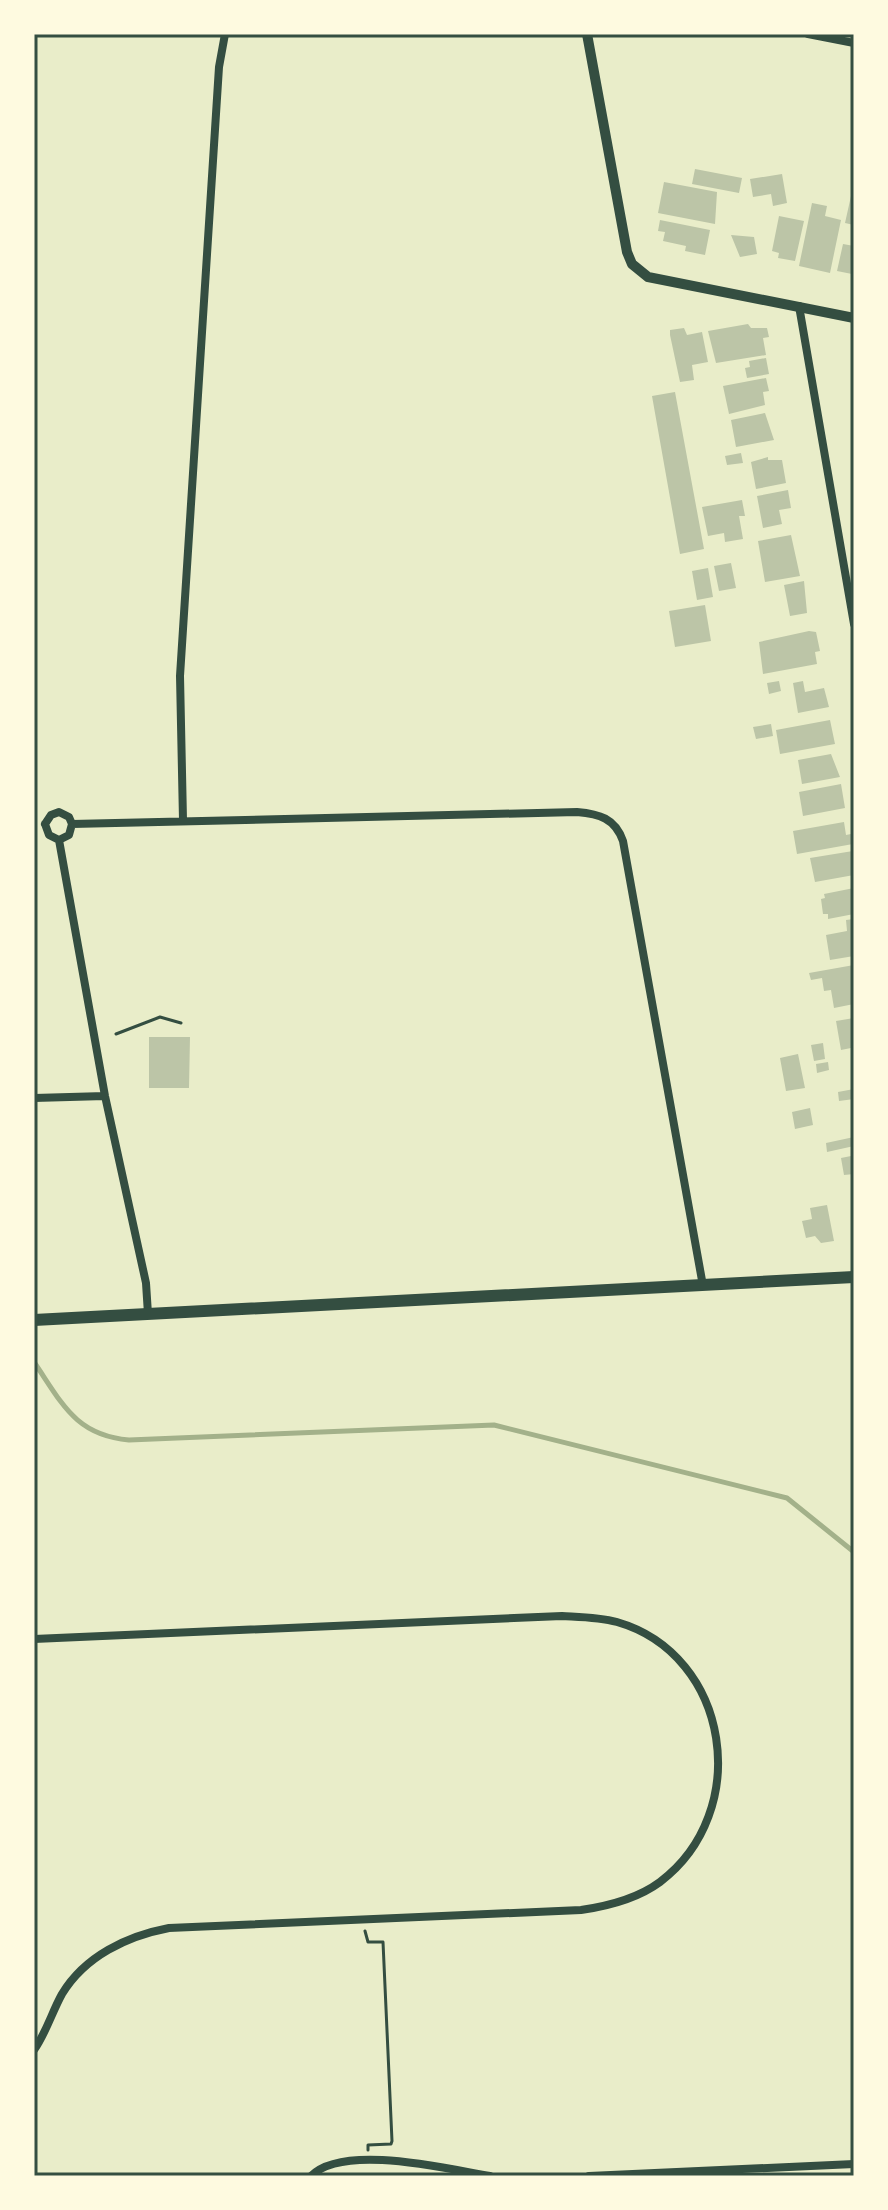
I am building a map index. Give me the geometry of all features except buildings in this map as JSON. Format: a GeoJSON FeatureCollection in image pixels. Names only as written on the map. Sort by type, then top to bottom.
{"type":"FeatureCollection","features":[{"type":"Feature","properties":{"kind":"main road"},"geometry":{"type":"LineString","coordinates":[[34,1320],[854,1277]]}},
{"type":"Feature","properties":{"kind":"street"},"geometry":{"type":"LineString","coordinates":[[183,820],[180,676],[219,67],[225,34]]}},
{"type":"Feature","properties":{"kind":"street"},"geometry":{"type":"LineString","coordinates":[[587,34],[619,214],[632,264],[648,277],[854,318]]}},
{"type":"Feature","properties":{"kind":"street"},"geometry":{"type":"LineString","coordinates":[[808,34],[854,43]]}},
{"type":"Feature","properties":{"kind":"street"},"geometry":{"type":"LineString","coordinates":[[799,306],[851,590],[854,624]]}},
{"type":"Feature","properties":{"kind":"street"},"geometry":{"type":"LineString","coordinates":[[59,812],[66,814],[72,824],[69,835],[59,840],[49,835],[45,824],[48,817],[59,812]]}},
{"type":"Feature","properties":{"kind":"street"},"geometry":{"type":"LineString","coordinates":[[72,824],[588,813],[610,820],[623,841],[703,1286]]}},
{"type":"Feature","properties":{"kind":"street"},"geometry":{"type":"LineString","coordinates":[[34,823],[45,824]]}},
{"type":"Feature","properties":{"kind":"street"},"geometry":{"type":"LineString","coordinates":[[59,840],[105,1096],[146,1283],[148,1314]]}},
{"type":"Feature","properties":{"kind":"street"},"geometry":{"type":"LineString","coordinates":[[34,1098],[105,1096]]}},
{"type":"Feature","properties":{"kind":"street"},"geometry":{"type":"LineString","coordinates":[[34,1639],[562,1616],[604,1619],[644,1633],[681,1663],[700,1689],[712,1713],[719,1760],[713,1805],[693,1846],[672,1871],[636,1896],[581,1910],[169,1928],[132,1938],[100,1955],[78,1974],[60,1997],[34,2050]]}},
{"type":"Feature","properties":{"kind":"street"},"geometry":{"type":"LineString","coordinates":[[311,2176],[328,2164],[368,2162],[407,2162],[490,2176]]}},
{"type":"Feature","properties":{"kind":"street"},"geometry":{"type":"LineString","coordinates":[[589,2176],[854,2164]]}},
{"type":"Feature","properties":{"kind":"path"},"geometry":{"type":"LineString","coordinates":[[116,1034],[160,1017],[181,1023]]}},
{"type":"Feature","properties":{"kind":"path"},"geometry":{"type":"LineString","coordinates":[[362,1920],[368,1942],[383,1942],[392,2141],[391,2144],[368,2145],[368,2162]]}},
{"type":"Feature","properties":{"kind":"waterway"},"geometry":{"type":"LineString","coordinates":[[34,1362],[72,1414],[83,1424],[111,1437],[129,1440],[494,1425],[787,1498],[854,1552]]}}]}
